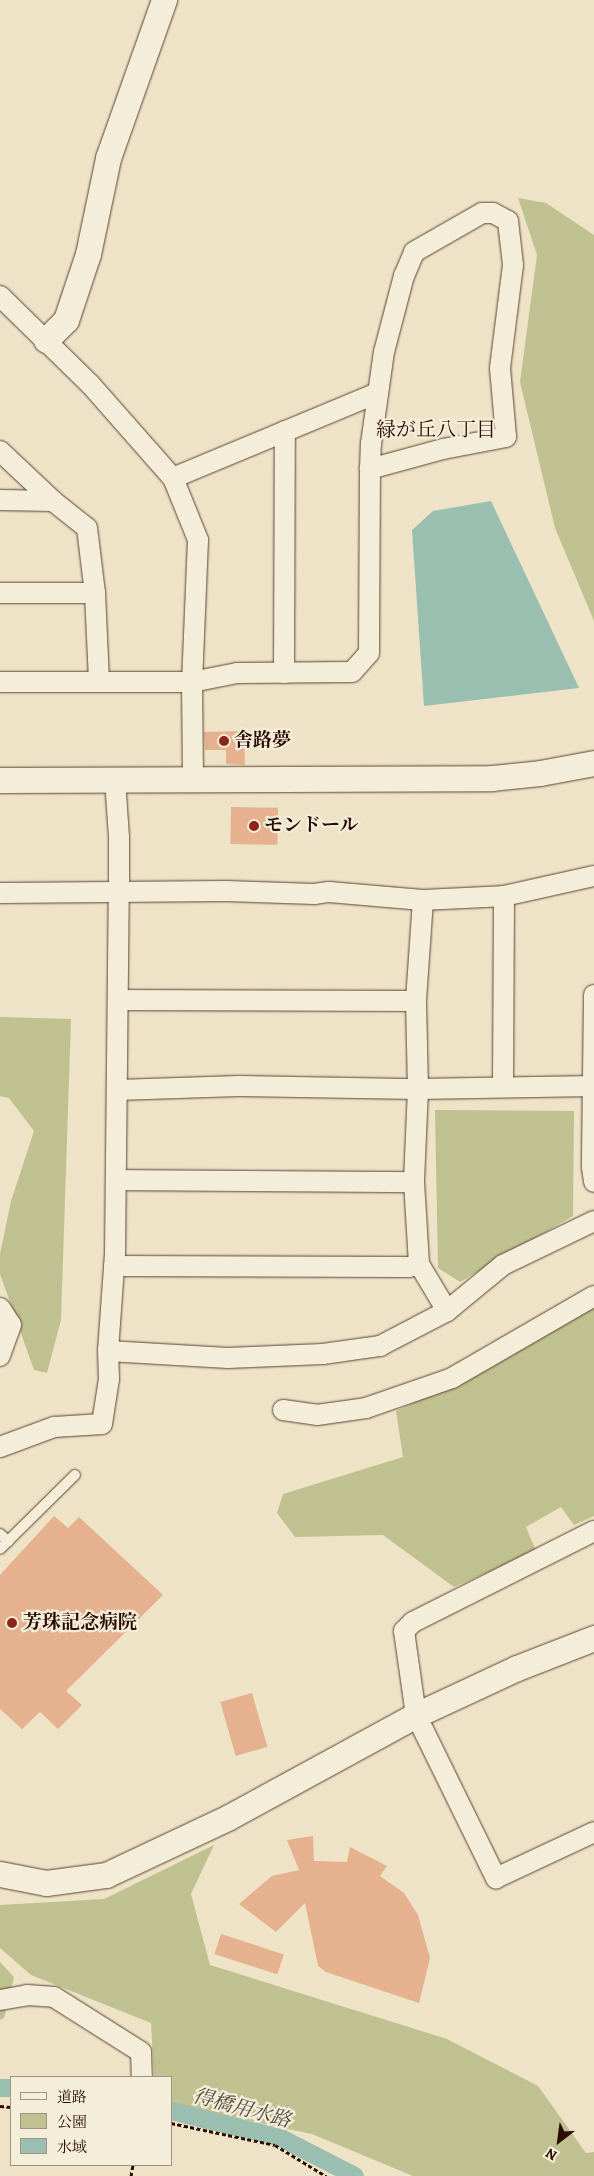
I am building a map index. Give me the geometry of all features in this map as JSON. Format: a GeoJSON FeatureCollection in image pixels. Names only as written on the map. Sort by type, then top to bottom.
{"type":"FeatureCollection","features":[{"type":"Feature","properties":{"kind":"street"},"geometry":{"type":"LineString","coordinates":[[46,340],[66,320],[88,254],[108,158],[164,0]]}},
{"type":"Feature","properties":{"kind":"street"},"geometry":{"type":"LineString","coordinates":[[0,682],[192,682],[237,673],[352,672],[369,652],[370,469],[371,444],[384,352],[404,276],[414,252],[482,214],[493,213],[508,222],[513,265],[500,368],[506,437],[443,449],[370,469]]}},
{"type":"Feature","properties":{"kind":"street"},"geometry":{"type":"LineString","coordinates":[[0,296],[124,419],[174,478],[198,540],[192,682],[193,779]]}},
{"type":"Feature","properties":{"kind":"street"},"geometry":{"type":"LineString","coordinates":[[174,478],[377,393]]}},
{"type":"Feature","properties":{"kind":"street"},"geometry":{"type":"LineString","coordinates":[[284,673],[285,431]]}},
{"type":"Feature","properties":{"kind":"street"},"geometry":{"type":"LineString","coordinates":[[0,451],[53,501],[88,528],[95,593],[99,682]]}},
{"type":"Feature","properties":{"kind":"street"},"geometry":{"type":"LineString","coordinates":[[0,500],[53,501]]}},
{"type":"Feature","properties":{"kind":"street"},"geometry":{"type":"LineString","coordinates":[[0,593],[95,593]]}},
{"type":"Feature","properties":{"kind":"street"},"geometry":{"type":"LineString","coordinates":[[0,780],[492,778],[540,773],[594,763]]}},
{"type":"Feature","properties":{"kind":"street"},"geometry":{"type":"LineString","coordinates":[[0,1447],[54,1427],[102,1424],[108,1379],[116,1180],[119,837],[115,780]]}},
{"type":"Feature","properties":{"kind":"street"},"geometry":{"type":"LineString","coordinates":[[0,893],[314,894],[329,892],[422,900],[504,896],[594,876]]}},
{"type":"Feature","properties":{"kind":"street"},"geometry":{"type":"LineString","coordinates":[[503,1087],[504,896]]}},
{"type":"Feature","properties":{"kind":"street"},"geometry":{"type":"LineString","coordinates":[[422,900],[416,1001],[418,1089],[414,1182],[419,1264],[447,1311]]}},
{"type":"Feature","properties":{"kind":"street"},"geometry":{"type":"LineString","coordinates":[[594,995],[592,1167],[594,1182]]}},
{"type":"Feature","properties":{"kind":"street"},"geometry":{"type":"LineString","coordinates":[[118,1000],[416,1001]]}},
{"type":"Feature","properties":{"kind":"street"},"geometry":{"type":"LineString","coordinates":[[117,1090],[239,1086],[418,1089],[594,1086]]}},
{"type":"Feature","properties":{"kind":"street"},"geometry":{"type":"LineString","coordinates":[[116,1180],[414,1182]]}},
{"type":"Feature","properties":{"kind":"street"},"geometry":{"type":"LineString","coordinates":[[108,1351],[228,1358],[323,1354],[380,1346],[447,1311],[503,1265],[594,1221]]}},
{"type":"Feature","properties":{"kind":"street"},"geometry":{"type":"LineString","coordinates":[[114,1266],[409,1267],[419,1264]]}},
{"type":"Feature","properties":{"kind":"street"},"geometry":{"type":"LineString","coordinates":[[283,1410],[317,1415],[366,1408],[452,1378],[594,1296]]}},
{"type":"Feature","properties":{"kind":"street"},"geometry":{"type":"LineString","coordinates":[[0,1308],[11,1326],[0,1356]]}},
{"type":"Feature","properties":{"kind":"street"},"geometry":{"type":"LineString","coordinates":[[594,1531],[413,1622],[404,1631],[416,1715],[496,1878],[594,1832]]}},
{"type":"Feature","properties":{"kind":"street"},"geometry":{"type":"LineString","coordinates":[[0,1874],[46,1883],[106,1875],[229,1817],[416,1715],[517,1668],[594,1638]]}},
{"type":"Feature","properties":{"kind":"street"},"geometry":{"type":"LineString","coordinates":[[0,2000],[26,1995],[54,1997],[141,2052],[142,2076]]}},
{"type":"Feature","properties":{"kind":"lane"},"geometry":{"type":"LineString","coordinates":[[0,1549],[4,1538],[75,1475]]}},
{"type":"Feature","properties":{"kind":"path"},"geometry":{"type":"LineString","coordinates":[[172,2123],[274,2145],[326,2176]]}},
{"type":"Feature","properties":{"kind":"green space"},"geometry":{"type":"Polygon","coordinates":[[[518,198],[546,203],[594,235],[594,621],[555,528],[520,382],[537,255],[518,198]]]}},
{"type":"Feature","properties":{"kind":"green space"},"geometry":{"type":"Polygon","coordinates":[[[0,1017],[71,1019],[61,1320],[47,1373],[34,1370],[0,1274],[0,1254],[11,1201],[34,1131],[9,1098],[0,1096],[0,1017]]]}},
{"type":"Feature","properties":{"kind":"green space"},"geometry":{"type":"Polygon","coordinates":[[[435,1110],[574,1111],[573,1216],[460,1282],[438,1268],[435,1110]]]}},
{"type":"Feature","properties":{"kind":"green space"},"geometry":{"type":"Polygon","coordinates":[[[594,1304],[594,1516],[574,1525],[561,1507],[526,1527],[536,1551],[454,1587],[383,1535],[295,1537],[277,1513],[283,1494],[403,1457],[396,1411],[450,1386],[594,1304]]]}},
{"type":"Feature","properties":{"kind":"green space"},"geometry":{"type":"Polygon","coordinates":[[[214,1845],[191,1894],[210,1965],[447,2039],[538,2086],[586,2153],[594,2152],[594,2176],[413,2176],[312,2134],[172,2104],[172,2076],[154,2076],[151,2023],[31,1975],[0,1948],[0,1905],[104,1899],[214,1845]]]}},
{"type":"Feature","properties":{"kind":"green space"},"geometry":{"type":"Polygon","coordinates":[[[0,1962],[14,1977],[4,2018],[0,2020],[0,1962]]]}},
{"type":"Feature","properties":{"kind":"water"},"geometry":{"type":"Polygon","coordinates":[[[491,501],[579,688],[424,706],[412,530],[433,511],[491,501]]]}},
{"type":"Feature","properties":{"kind":"building","name":"舎路夢"},"geometry":{"type":"Polygon","coordinates":[[[244,731],[245,765],[226,764],[226,750],[205,750],[204,732],[244,731]]]}},
{"type":"Feature","properties":{"kind":"building","name":"モンドール"},"geometry":{"type":"Polygon","coordinates":[[[231,807],[278,808],[277,845],[230,844],[231,807]]]}},
{"type":"Feature","properties":{"kind":"building"},"geometry":{"type":"Polygon","coordinates":[[[54,1516],[68,1528],[79,1517],[163,1595],[66,1691],[82,1705],[58,1729],[40,1712],[22,1729],[0,1709],[0,1575],[54,1516]]]}},
{"type":"Feature","properties":{"kind":"building"},"geometry":{"type":"Polygon","coordinates":[[[252,1693],[267,1747],[236,1756],[220,1702],[252,1693]]]}},
{"type":"Feature","properties":{"kind":"building"},"geometry":{"type":"Polygon","coordinates":[[[313,1836],[314,1861],[347,1862],[350,1847],[387,1866],[380,1876],[404,1893],[418,1915],[430,1958],[419,2003],[326,1972],[318,1966],[305,1903],[276,1932],[239,1904],[272,1876],[299,1870],[287,1840],[313,1836]]]}},
{"type":"Feature","properties":{"kind":"building"},"geometry":{"type":"Polygon","coordinates":[[[221,1934],[284,1954],[277,1974],[215,1954],[221,1934]]]}},
{"type":"Feature","properties":{"kind":"waterway","name":"得橋用水路"},"geometry":{"type":"LineString","coordinates":[[0,2088],[10,2088]]}},
{"type":"Feature","properties":{"kind":"waterway","name":"得橋用水路"},"geometry":{"type":"LineString","coordinates":[[172,2111],[281,2138],[355,2176]]}},
{"type":"Feature","properties":{"kind":"place","name":"舎路夢"},"geometry":{"type":"Point","coordinates":[224,741]}},
{"type":"Feature","properties":{"kind":"place","name":"モンドール"},"geometry":{"type":"Point","coordinates":[254,826]}},
{"type":"Feature","properties":{"kind":"place","name":"芳珠記念病院"},"geometry":{"type":"Point","coordinates":[12,1623]}},
{"type":"Feature","properties":{"kind":"district","name":"緑が丘八丁目"},"geometry":{"type":"Point","coordinates":[436,429]}}]}
